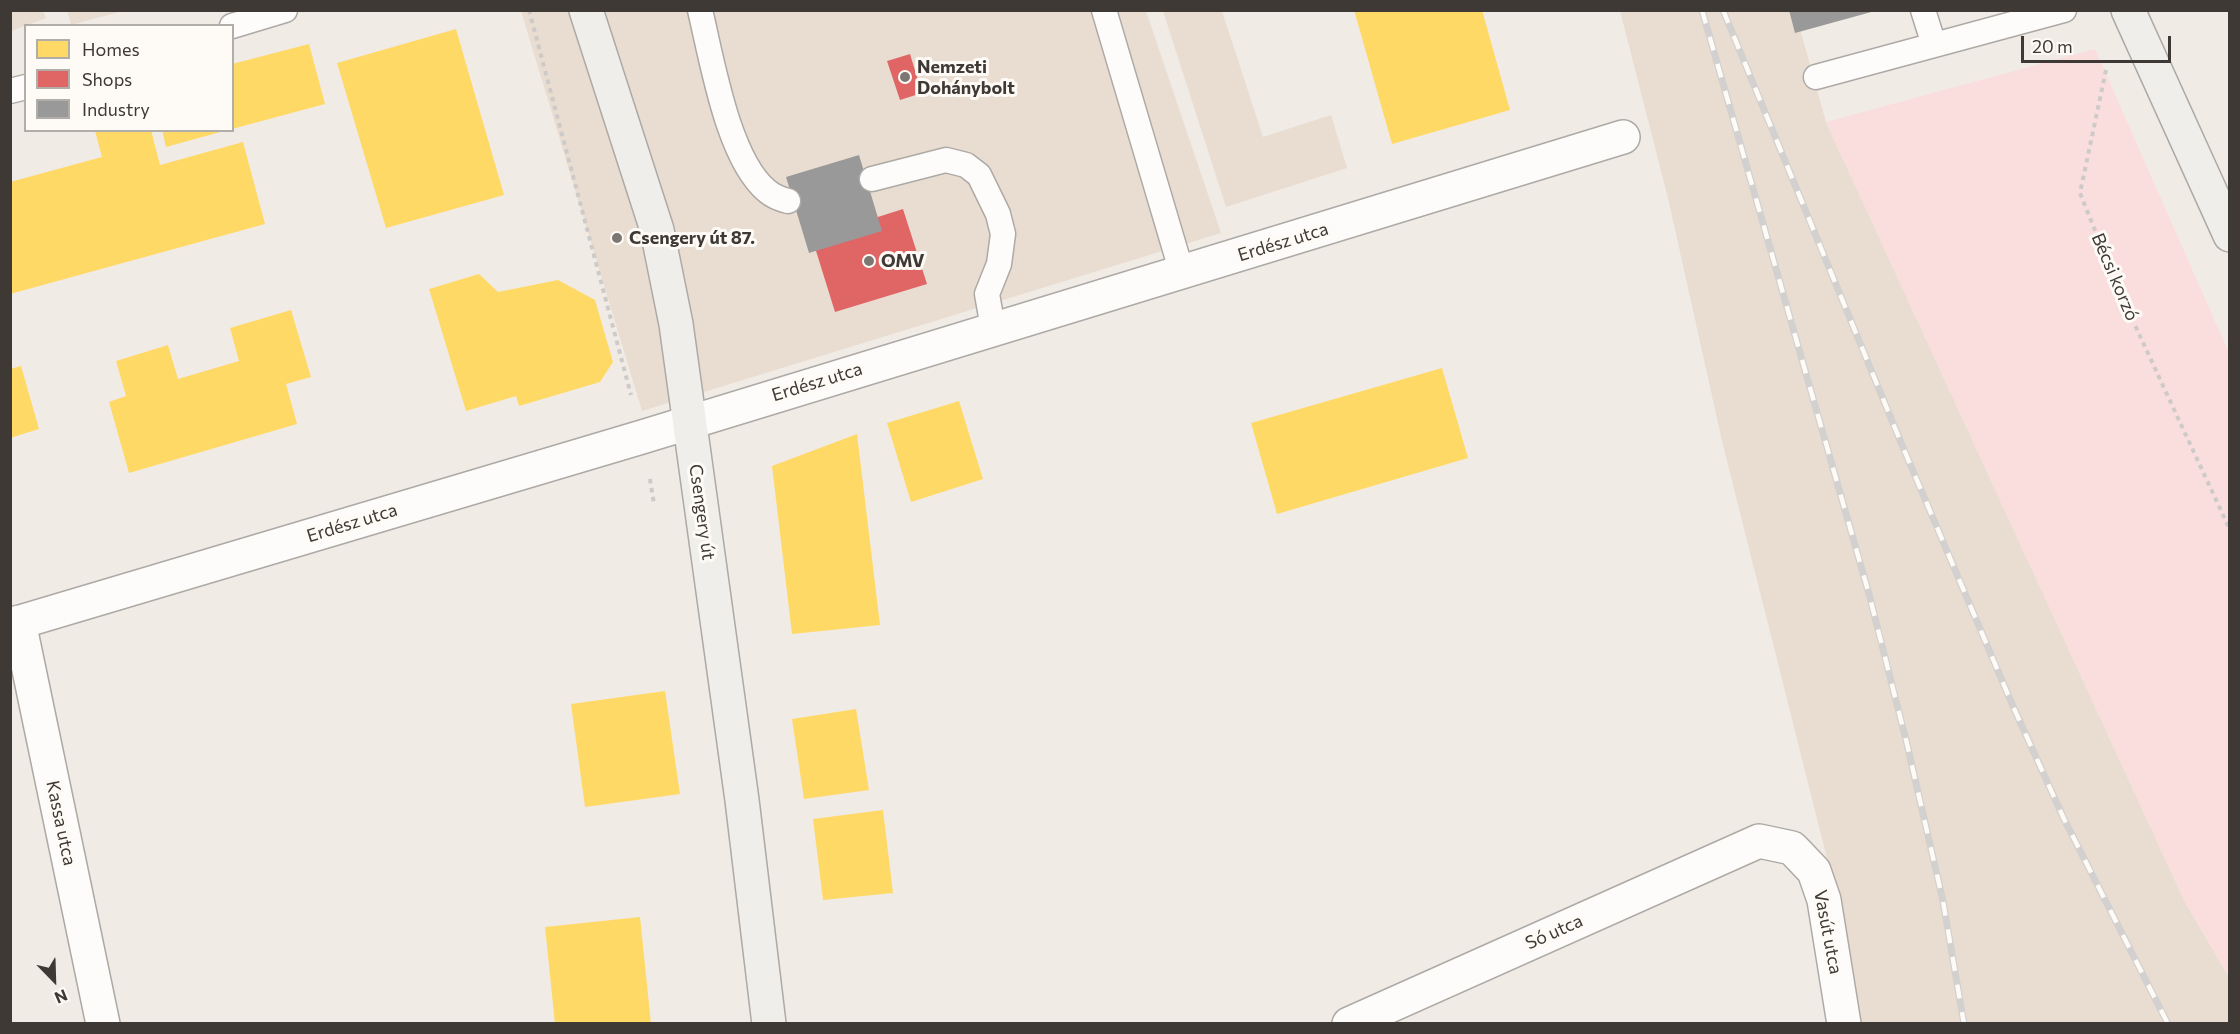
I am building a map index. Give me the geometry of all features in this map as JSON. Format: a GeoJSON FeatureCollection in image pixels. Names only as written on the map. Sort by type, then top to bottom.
{"type":"FeatureCollection","features":[{"type":"Feature","properties":{"kind":"main road","name":"Csengery út"},"geometry":{"type":"LineString","coordinates":[[586,10],[657,230],[676,324],[742,800],[769,1023]]}},
{"type":"Feature","properties":{"kind":"main road"},"geometry":{"type":"LineString","coordinates":[[2128,10],[2229,235]]}},
{"type":"Feature","properties":{"kind":"street","name":"Erdész utca"},"geometry":{"type":"LineString","coordinates":[[15,624],[642,438],[993,328],[1182,273],[1623,137]]}},
{"type":"Feature","properties":{"kind":"street","name":"Kassa utca"},"geometry":{"type":"LineString","coordinates":[[15,624],[103,1023]]}},
{"type":"Feature","properties":{"kind":"street","name":"Só utca"},"geometry":{"type":"LineString","coordinates":[[1349,1023],[1759,841]]}},
{"type":"Feature","properties":{"kind":"street","name":"Vasút utca"},"geometry":{"type":"LineString","coordinates":[[1759,841],[1792,848],[1814,871],[1824,900],[1844,1023]]}},
{"type":"Feature","properties":{"kind":"lane"},"geometry":{"type":"LineString","coordinates":[[234,25],[285,10]]}},
{"type":"Feature","properties":{"kind":"lane"},"geometry":{"type":"LineString","coordinates":[[700,10],[726,113],[738,149],[766,190],[776,198],[788,201]]}},
{"type":"Feature","properties":{"kind":"lane"},"geometry":{"type":"LineString","coordinates":[[1104,10],[1182,273]]}},
{"type":"Feature","properties":{"kind":"lane"},"geometry":{"type":"LineString","coordinates":[[1923,10],[1934,45]]}},
{"type":"Feature","properties":{"kind":"lane"},"geometry":{"type":"LineString","coordinates":[[1816,77],[2064,10]]}},
{"type":"Feature","properties":{"kind":"lane"},"geometry":{"type":"LineString","coordinates":[[872,179],[946,160],[966,165],[978,175],[990,197],[1003,234],[999,264],[987,294],[993,328]]}},
{"type":"Feature","properties":{"kind":"path"},"geometry":{"type":"LineString","coordinates":[[529,10],[642,438],[656,512]]}},
{"type":"Feature","properties":{"kind":"path","name":"Bécsi korzó"},"geometry":{"type":"LineString","coordinates":[[2106,68],[2080,193],[2120,293],[2229,530]]}},
{"type":"Feature","properties":{"kind":"shaded area"},"geometry":{"type":"Polygon","coordinates":[[[67,10],[123,10],[75,24],[71,24],[67,10]]]}},
{"type":"Feature","properties":{"kind":"shaded area"},"geometry":{"type":"Polygon","coordinates":[[[10,11],[43,11],[46,18],[24,24],[24,26],[11,31],[10,11]]]}},
{"type":"Feature","properties":{"kind":"shaded area"},"geometry":{"type":"Polygon","coordinates":[[[521,11],[1146,11],[1221,233],[642,411],[521,11]]]}},
{"type":"Feature","properties":{"kind":"shaded area"},"geometry":{"type":"Polygon","coordinates":[[[1163,11],[1222,11],[1263,137],[1331,115],[1347,168],[1226,207],[1163,11]]]}},
{"type":"Feature","properties":{"kind":"shaded area"},"geometry":{"type":"Polygon","coordinates":[[[1620,11],[1795,11],[1826,122],[2185,902],[2229,977],[2229,1023],[1857,1023],[1845,930],[1722,441],[1668,198],[1620,11]]]}},
{"type":"Feature","properties":{"kind":"shaded area"},"geometry":{"type":"Polygon","coordinates":[[[2095,49],[2229,353],[2229,977],[2185,902],[1826,122],[2095,49]]]}},
{"type":"Feature","properties":{"kind":"building: Homes"},"geometry":{"type":"Polygon","coordinates":[[[1354,10],[1482,10],[1510,110],[1392,144],[1354,10]]]}},
{"type":"Feature","properties":{"kind":"building: Homes"},"geometry":{"type":"Polygon","coordinates":[[[456,29],[504,195],[386,228],[337,63],[456,29]]]}},
{"type":"Feature","properties":{"kind":"building: Homes"},"geometry":{"type":"Polygon","coordinates":[[[309,44],[325,104],[234,128],[234,63],[309,44]]]}},
{"type":"Feature","properties":{"kind":"building: Homes"},"geometry":{"type":"Polygon","coordinates":[[[95,132],[152,132],[160,165],[243,142],[265,224],[10,294],[10,182],[102,157],[95,132]]]}},
{"type":"Feature","properties":{"kind":"building: Homes"},"geometry":{"type":"Polygon","coordinates":[[[162,132],[220,132],[166,147],[162,132]]]}},
{"type":"Feature","properties":{"kind":"building: Homes"},"geometry":{"type":"Polygon","coordinates":[[[479,274],[498,292],[558,280],[595,300],[613,362],[600,382],[519,406],[516,396],[466,411],[429,289],[479,274]]]}},
{"type":"Feature","properties":{"kind":"building: Homes"},"geometry":{"type":"Polygon","coordinates":[[[291,310],[311,377],[286,384],[297,424],[129,473],[109,402],[126,396],[116,361],[168,345],[178,379],[239,361],[230,328],[291,310]]]}},
{"type":"Feature","properties":{"kind":"building: Homes"},"geometry":{"type":"Polygon","coordinates":[[[21,366],[39,429],[10,438],[10,369],[21,366]]]}},
{"type":"Feature","properties":{"kind":"building: Homes"},"geometry":{"type":"Polygon","coordinates":[[[1442,368],[1468,458],[1277,514],[1251,423],[1442,368]]]}},
{"type":"Feature","properties":{"kind":"building: Homes"},"geometry":{"type":"Polygon","coordinates":[[[959,401],[983,479],[911,502],[887,423],[959,401]]]}},
{"type":"Feature","properties":{"kind":"building: Homes"},"geometry":{"type":"Polygon","coordinates":[[[857,434],[880,625],[792,634],[772,466],[857,434]]]}},
{"type":"Feature","properties":{"kind":"building: Homes"},"geometry":{"type":"Polygon","coordinates":[[[665,691],[680,794],[585,807],[571,704],[665,691]]]}},
{"type":"Feature","properties":{"kind":"building: Homes"},"geometry":{"type":"Polygon","coordinates":[[[856,709],[869,790],[804,799],[792,719],[856,709]]]}},
{"type":"Feature","properties":{"kind":"building: Homes"},"geometry":{"type":"Polygon","coordinates":[[[883,810],[893,893],[823,900],[813,819],[883,810]]]}},
{"type":"Feature","properties":{"kind":"building: Homes"},"geometry":{"type":"Polygon","coordinates":[[[640,917],[651,1024],[555,1024],[545,927],[640,917]]]}},
{"type":"Feature","properties":{"kind":"building: Shops","name":"Nemzeti Dohánybolt"},"geometry":{"type":"Polygon","coordinates":[[[910,54],[922,93],[900,100],[887,61],[910,54]]]}},
{"type":"Feature","properties":{"kind":"building: Shops","name":"OMV"},"geometry":{"type":"Polygon","coordinates":[[[903,209],[927,284],[835,312],[812,238],[903,209]]]}},
{"type":"Feature","properties":{"kind":"building: Industry"},"geometry":{"type":"Polygon","coordinates":[[[1789,10],[1875,10],[1875,11],[1795,33],[1789,10]]]}},
{"type":"Feature","properties":{"kind":"building: Industry"},"geometry":{"type":"Polygon","coordinates":[[[859,155],[882,231],[809,253],[786,177],[859,155]]]}},
{"type":"Feature","properties":{"kind":"railway"},"geometry":{"type":"LineString","coordinates":[[1702,10],[1869,594],[1943,901],[1964,1024]]}},
{"type":"Feature","properties":{"kind":"railway"},"geometry":{"type":"LineString","coordinates":[[1723,10],[1902,445],[2012,704],[2064,819],[2168,1024]]}},
{"type":"Feature","properties":{"kind":"place","name":"Nemzeti Dohánybolt"},"geometry":{"type":"Point","coordinates":[905,77]}},
{"type":"Feature","properties":{"kind":"place","name":"Csengery út 87."},"geometry":{"type":"Point","coordinates":[617,238]}},
{"type":"Feature","properties":{"kind":"place","name":"OMV"},"geometry":{"type":"Point","coordinates":[869,261]}}]}
